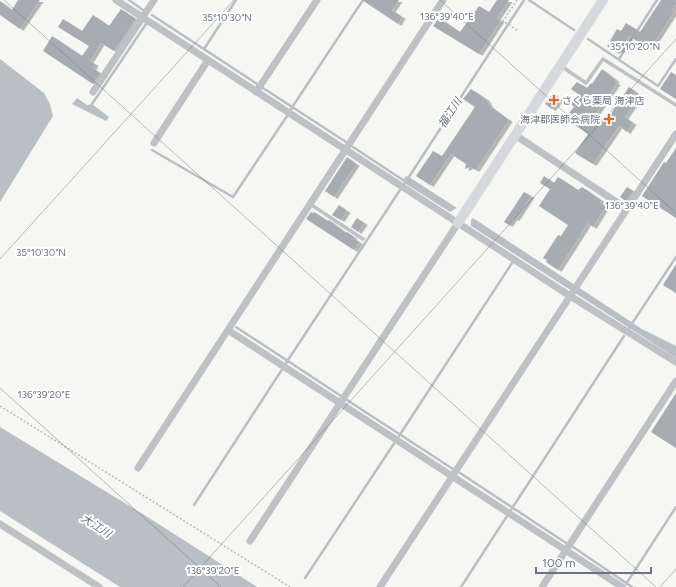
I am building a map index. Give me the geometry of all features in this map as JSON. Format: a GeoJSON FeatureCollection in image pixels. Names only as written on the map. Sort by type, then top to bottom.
{"type":"FeatureCollection","features":[{"type":"Feature","properties":{"kind":"street"},"geometry":{"type":"LineString","coordinates":[[116,0],[458,223],[676,362]]}},
{"type":"Feature","properties":{"kind":"street"},"geometry":{"type":"LineString","coordinates":[[93,92],[154,0]]}},
{"type":"Feature","properties":{"kind":"street"},"geometry":{"type":"LineString","coordinates":[[256,92],[317,0]]}},
{"type":"Feature","properties":{"kind":"street"},"geometry":{"type":"LineString","coordinates":[[138,468],[443,0]]}},
{"type":"Feature","properties":{"kind":"street"},"geometry":{"type":"LineString","coordinates":[[250,541],[603,0]]}},
{"type":"Feature","properties":{"kind":"street"},"geometry":{"type":"LineString","coordinates":[[154,143],[208,60]]}},
{"type":"Feature","properties":{"kind":"street"},"geometry":{"type":"LineString","coordinates":[[380,587],[676,134]]}},
{"type":"Feature","properties":{"kind":"street"},"geometry":{"type":"LineString","coordinates":[[515,135],[627,209]]}},
{"type":"Feature","properties":{"kind":"street"},"geometry":{"type":"LineString","coordinates":[[228,330],[622,587]]}},
{"type":"Feature","properties":{"kind":"street"},"geometry":{"type":"LineString","coordinates":[[542,587],[676,381]]}},
{"type":"Feature","properties":{"kind":"street"},"geometry":{"type":"LineString","coordinates":[[0,524],[99,587]]}},
{"type":"Feature","properties":{"kind":"lane"},"geometry":{"type":"LineString","coordinates":[[560,66],[586,83],[603,59],[676,105]]}},
{"type":"Feature","properties":{"kind":"lane"},"geometry":{"type":"LineString","coordinates":[[310,204],[362,238]]}},
{"type":"Feature","properties":{"kind":"path"},"geometry":{"type":"LineString","coordinates":[[517,0],[503,21],[517,30]]}},
{"type":"Feature","properties":{"kind":"path"},"geometry":{"type":"LineString","coordinates":[[0,406],[290,587]]}},
{"type":"Feature","properties":{"kind":"water"},"geometry":{"type":"Polygon","coordinates":[[[0,59],[44,93],[50,104],[53,116],[0,202],[0,59]]]}},
{"type":"Feature","properties":{"kind":"water"},"geometry":{"type":"Polygon","coordinates":[[[77,98],[87,105],[92,104],[109,117],[106,121],[72,104],[77,98]]]}},
{"type":"Feature","properties":{"kind":"water"},"geometry":{"type":"Polygon","coordinates":[[[406,176],[457,208],[450,212],[403,182],[406,176]]]}},
{"type":"Feature","properties":{"kind":"water"},"geometry":{"type":"Polygon","coordinates":[[[473,218],[642,329],[676,346],[676,358],[471,226],[471,220],[473,218]]]}},
{"type":"Feature","properties":{"kind":"water","name":"大江川"},"geometry":{"type":"Polygon","coordinates":[[[0,427],[146,516],[257,587],[120,587],[0,511],[0,427]]]}},
{"type":"Feature","properties":{"kind":"building"},"geometry":{"type":"Polygon","coordinates":[[[18,0],[40,0],[20,29],[0,15],[0,1],[12,10],[18,0]]]}},
{"type":"Feature","properties":{"kind":"building"},"geometry":{"type":"Polygon","coordinates":[[[362,0],[399,0],[392,10],[402,17],[398,24],[362,0]]]}},
{"type":"Feature","properties":{"kind":"building"},"geometry":{"type":"Polygon","coordinates":[[[497,0],[509,0],[497,18],[501,20],[479,54],[433,26],[439,18],[460,32],[479,6],[489,12],[497,0]]]}},
{"type":"Feature","properties":{"kind":"building"},"geometry":{"type":"Polygon","coordinates":[[[661,0],[676,0],[676,4],[672,10],[674,12],[650,49],[629,36],[619,51],[618,50],[616,52],[607,46],[617,29],[621,31],[626,23],[640,32],[661,0]]]}},
{"type":"Feature","properties":{"kind":"building"},"geometry":{"type":"Polygon","coordinates":[[[121,9],[136,19],[114,51],[101,43],[90,61],[95,64],[93,68],[100,73],[93,84],[43,51],[52,36],[82,56],[89,46],[58,27],[63,19],[82,31],[93,15],[109,26],[121,9]]]}},
{"type":"Feature","properties":{"kind":"building"},"geometry":{"type":"Polygon","coordinates":[[[602,69],[616,80],[615,82],[617,83],[595,115],[606,121],[629,87],[636,92],[633,95],[638,98],[625,117],[633,123],[627,132],[619,126],[593,164],[575,153],[588,134],[568,120],[572,115],[569,113],[574,107],[571,104],[578,94],[571,89],[577,82],[587,88],[591,83],[592,84],[602,69]]]}},
{"type":"Feature","properties":{"kind":"building"},"geometry":{"type":"Polygon","coordinates":[[[671,72],[676,75],[676,99],[660,89],[671,72]]]}},
{"type":"Feature","properties":{"kind":"building"},"geometry":{"type":"Polygon","coordinates":[[[471,89],[486,99],[490,106],[509,120],[476,170],[470,167],[465,169],[466,164],[451,154],[430,185],[416,176],[433,151],[442,156],[475,107],[463,99],[471,89]]]}},
{"type":"Feature","properties":{"kind":"building","name":"さくら薬局 海津店"},"geometry":{"type":"Polygon","coordinates":[[[553,93],[560,99],[552,109],[545,104],[553,93]]]}},
{"type":"Feature","properties":{"kind":"building"},"geometry":{"type":"Polygon","coordinates":[[[676,148],[676,218],[642,196],[664,162],[666,163],[676,148]]]}},
{"type":"Feature","properties":{"kind":"building"},"geometry":{"type":"Polygon","coordinates":[[[347,157],[356,164],[334,197],[325,191],[347,157]]]}},
{"type":"Feature","properties":{"kind":"building"},"geometry":{"type":"Polygon","coordinates":[[[544,176],[554,183],[558,177],[578,190],[582,187],[601,200],[600,202],[606,206],[593,227],[588,223],[558,270],[546,262],[547,260],[543,258],[558,235],[561,236],[568,225],[539,206],[550,189],[540,183],[544,176]]]}},
{"type":"Feature","properties":{"kind":"building"},"geometry":{"type":"Polygon","coordinates":[[[627,187],[633,191],[626,201],[620,197],[627,187]]]}},
{"type":"Feature","properties":{"kind":"building"},"geometry":{"type":"Polygon","coordinates":[[[524,192],[531,196],[516,219],[514,218],[509,225],[504,222],[524,192]]]}},
{"type":"Feature","properties":{"kind":"building"},"geometry":{"type":"Polygon","coordinates":[[[339,205],[347,211],[341,220],[332,215],[339,205]]]}},
{"type":"Feature","properties":{"kind":"building"},"geometry":{"type":"Polygon","coordinates":[[[311,212],[314,212],[328,221],[329,220],[354,237],[353,238],[359,242],[354,250],[306,219],[311,212]]]}},
{"type":"Feature","properties":{"kind":"building"},"geometry":{"type":"Polygon","coordinates":[[[357,218],[364,223],[358,232],[351,227],[357,218]]]}},
{"type":"Feature","properties":{"kind":"building"},"geometry":{"type":"Polygon","coordinates":[[[676,264],[676,293],[663,285],[676,264]]]}},
{"type":"Feature","properties":{"kind":"building"},"geometry":{"type":"Polygon","coordinates":[[[676,393],[676,448],[651,432],[676,393]]]}},
{"type":"Feature","properties":{"kind":"waterway"},"geometry":{"type":"LineString","coordinates":[[129,0],[143,10]]}},
{"type":"Feature","properties":{"kind":"waterway"},"geometry":{"type":"LineString","coordinates":[[204,49],[236,0]]}},
{"type":"Feature","properties":{"kind":"waterway"},"geometry":{"type":"LineString","coordinates":[[291,109],[363,0]]}},
{"type":"Feature","properties":{"kind":"waterway","name":"福江川"},"geometry":{"type":"LineString","coordinates":[[405,183],[524,0]]}},
{"type":"Feature","properties":{"kind":"waterway"},"geometry":{"type":"LineString","coordinates":[[529,0],[574,30]]}},
{"type":"Feature","properties":{"kind":"waterway"},"geometry":{"type":"LineString","coordinates":[[619,59],[657,0]]}},
{"type":"Feature","properties":{"kind":"waterway"},"geometry":{"type":"LineString","coordinates":[[152,15],[257,84]]}},
{"type":"Feature","properties":{"kind":"waterway"},"geometry":{"type":"LineString","coordinates":[[92,104],[146,24]]}},
{"type":"Feature","properties":{"kind":"waterway"},"geometry":{"type":"LineString","coordinates":[[588,39],[658,86],[676,59]]}},
{"type":"Feature","properties":{"kind":"waterway"},"geometry":{"type":"LineString","coordinates":[[263,88],[346,142]]}},
{"type":"Feature","properties":{"kind":"waterway"},"geometry":{"type":"LineString","coordinates":[[152,150],[233,197],[287,116]]}},
{"type":"Feature","properties":{"kind":"waterway"},"geometry":{"type":"LineString","coordinates":[[353,147],[403,180],[407,179]]}},
{"type":"Feature","properties":{"kind":"waterway"},"geometry":{"type":"LineString","coordinates":[[286,363],[400,190]]}},
{"type":"Feature","properties":{"kind":"waterway"},"geometry":{"type":"LineString","coordinates":[[629,328],[676,257]]}},
{"type":"Feature","properties":{"kind":"waterway"},"geometry":{"type":"LineString","coordinates":[[399,436],[512,263]]}},
{"type":"Feature","properties":{"kind":"waterway"},"geometry":{"type":"LineString","coordinates":[[236,327],[341,396]]}},
{"type":"Feature","properties":{"kind":"waterway"},"geometry":{"type":"LineString","coordinates":[[511,510],[624,336]]}},
{"type":"Feature","properties":{"kind":"waterway"},"geometry":{"type":"LineString","coordinates":[[194,505],[283,368]]}},
{"type":"Feature","properties":{"kind":"waterway"},"geometry":{"type":"LineString","coordinates":[[347,400],[453,469]]}},
{"type":"Feature","properties":{"kind":"waterway"},"geometry":{"type":"LineString","coordinates":[[305,578],[395,442]]}},
{"type":"Feature","properties":{"kind":"waterway"},"geometry":{"type":"LineString","coordinates":[[460,473],[566,543]]}},
{"type":"Feature","properties":{"kind":"waterway"},"geometry":{"type":"LineString","coordinates":[[626,584],[676,507]]}},
{"type":"Feature","properties":{"kind":"waterway"},"geometry":{"type":"LineString","coordinates":[[461,587],[507,516]]}},
{"type":"Feature","properties":{"kind":"waterway"},"geometry":{"type":"LineString","coordinates":[[573,547],[632,587]]}},
{"type":"Feature","properties":{"kind":"place","name":"さくら薬局 海津店"},"geometry":{"type":"Point","coordinates":[554,100]}},
{"type":"Feature","properties":{"kind":"place","name":"海津郡医師会病院"},"geometry":{"type":"Point","coordinates":[609,119]}}]}
